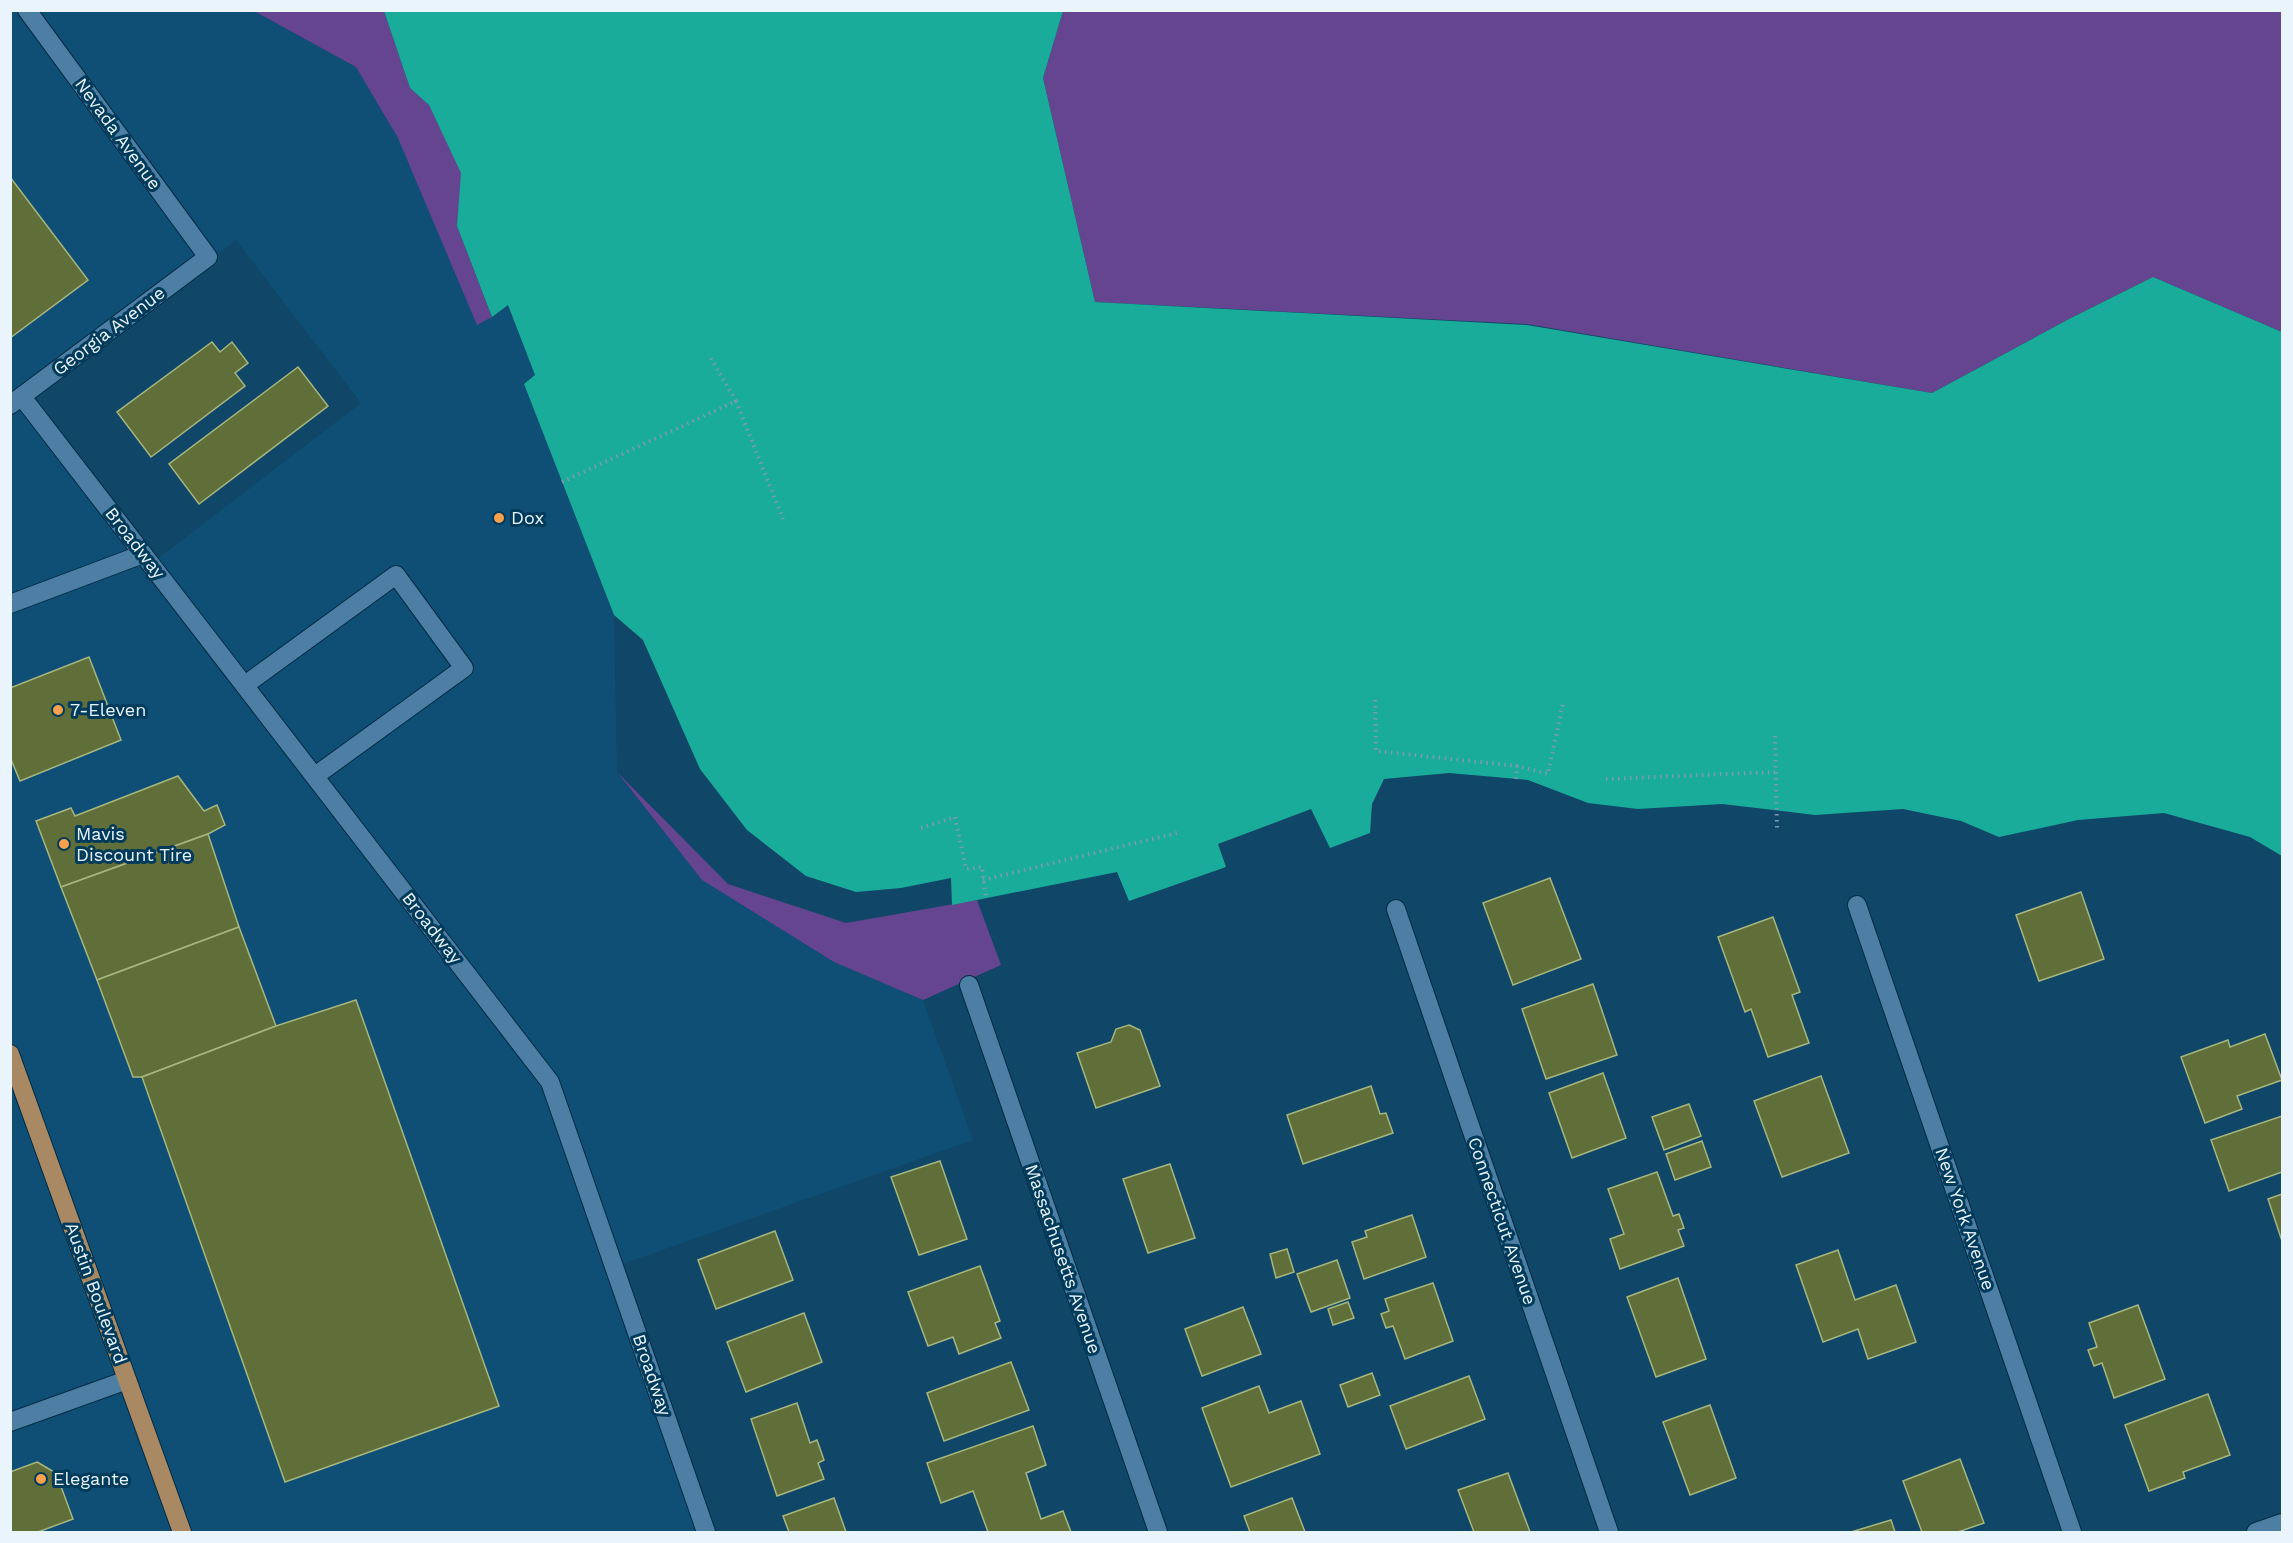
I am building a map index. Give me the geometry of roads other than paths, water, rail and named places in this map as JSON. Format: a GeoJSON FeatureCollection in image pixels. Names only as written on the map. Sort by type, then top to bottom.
{"type":"FeatureCollection","features":[{"type":"Feature","properties":{"kind":"main road","name":"Austin Boulevard"},"geometry":{"type":"LineString","coordinates":[[10,1054],[182,1533]]}},
{"type":"Feature","properties":{"kind":"street","name":"Nevada Avenue"},"geometry":{"type":"LineString","coordinates":[[27,10],[208,258]]}},
{"type":"Feature","properties":{"kind":"street","name":"Georgia Avenue"},"geometry":{"type":"LineString","coordinates":[[16,401],[208,258]]}},
{"type":"Feature","properties":{"kind":"street","name":"Broadway"},"geometry":{"type":"LineString","coordinates":[[16,401],[143,554],[550,1082],[706,1533]]}},
{"type":"Feature","properties":{"kind":"street"},"geometry":{"type":"LineString","coordinates":[[10,604],[143,554]]}},
{"type":"Feature","properties":{"kind":"street"},"geometry":{"type":"LineString","coordinates":[[244,686],[396,574],[464,668],[315,776]]}},
{"type":"Feature","properties":{"kind":"street","name":"New York Avenue"},"geometry":{"type":"LineString","coordinates":[[1857,905],[2072,1533]]}},
{"type":"Feature","properties":{"kind":"street","name":"Connecticut Avenue"},"geometry":{"type":"LineString","coordinates":[[1395,909],[1609,1533]]}},
{"type":"Feature","properties":{"kind":"street","name":"Massachusetts Avenue"},"geometry":{"type":"LineString","coordinates":[[969,985],[1158,1533]]}},
{"type":"Feature","properties":{"kind":"street"},"geometry":{"type":"LineString","coordinates":[[10,1422],[127,1380]]}},
{"type":"Feature","properties":{"kind":"street"},"geometry":{"type":"LineString","coordinates":[[2256,1533],[2283,1523]]}},
{"type":"Feature","properties":{"kind":"place","name":"Dox"},"geometry":{"type":"Point","coordinates":[499,518]}},
{"type":"Feature","properties":{"kind":"place","name":"7-Eleven"},"geometry":{"type":"Point","coordinates":[58,710]}},
{"type":"Feature","properties":{"kind":"place","name":"Mavis Discount Tire"},"geometry":{"type":"Point","coordinates":[64,844]}},
{"type":"Feature","properties":{"kind":"place","name":"Elegante"},"geometry":{"type":"Point","coordinates":[41,1479]}}]}
